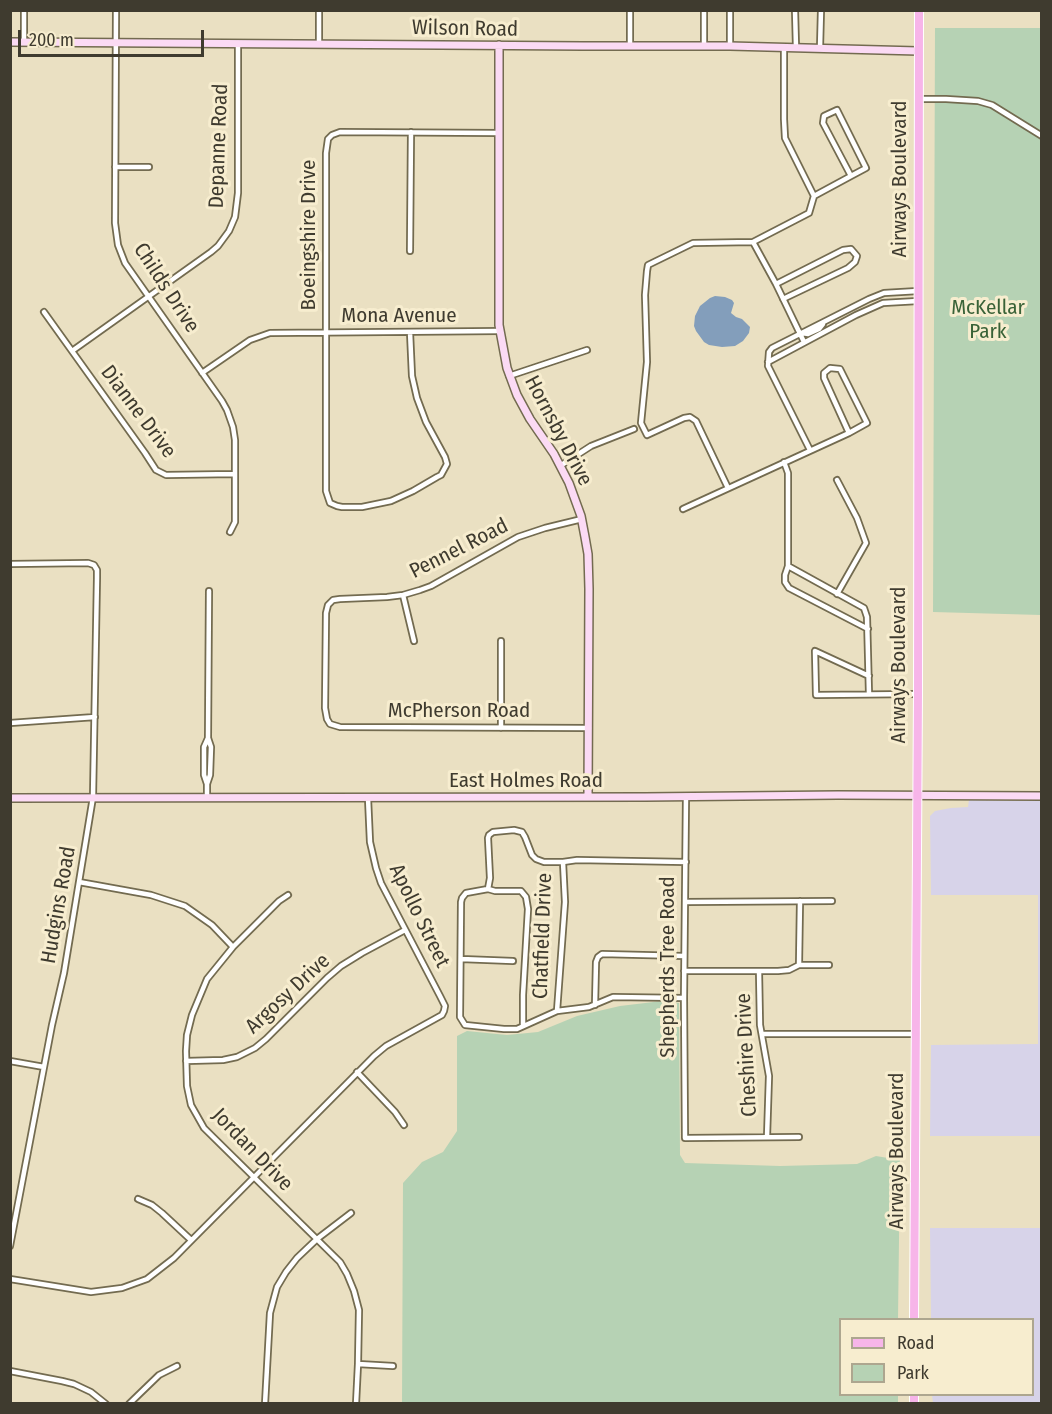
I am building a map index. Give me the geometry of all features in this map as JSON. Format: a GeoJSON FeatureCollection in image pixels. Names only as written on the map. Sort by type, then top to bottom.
{"type":"FeatureCollection","features":[{"type":"Feature","properties":{"kind":"main road","name":"Airways Boulevard"},"geometry":{"type":"LineString","coordinates":[[914,1318],[919,10]]}},
{"type":"Feature","properties":{"kind":"street"},"geometry":{"type":"LineString","coordinates":[[24,10],[24,42]]}},
{"type":"Feature","properties":{"kind":"street","name":"Childs Drive"},"geometry":{"type":"LineString","coordinates":[[116,10],[116,226],[118,245],[125,263],[226,406],[235,436],[235,522],[230,532]]}},
{"type":"Feature","properties":{"kind":"street"},"geometry":{"type":"LineString","coordinates":[[319,10],[320,44]]}},
{"type":"Feature","properties":{"kind":"street"},"geometry":{"type":"LineString","coordinates":[[630,10],[630,46]]}},
{"type":"Feature","properties":{"kind":"street"},"geometry":{"type":"LineString","coordinates":[[704,10],[704,46]]}},
{"type":"Feature","properties":{"kind":"street"},"geometry":{"type":"LineString","coordinates":[[730,10],[730,46]]}},
{"type":"Feature","properties":{"kind":"street"},"geometry":{"type":"LineString","coordinates":[[795,10],[796,47]]}},
{"type":"Feature","properties":{"kind":"street"},"geometry":{"type":"LineString","coordinates":[[820,48],[821,10]]}},
{"type":"Feature","properties":{"kind":"street","name":"Wilson Road"},"geometry":{"type":"LineString","coordinates":[[10,42],[730,46],[918,51]]}},
{"type":"Feature","properties":{"kind":"street","name":"Depanne Road"},"geometry":{"type":"LineString","coordinates":[[72,351],[218,246],[226,236],[235,217],[238,188],[238,43]]}},
{"type":"Feature","properties":{"kind":"street","name":"Hornsby Drive"},"geometry":{"type":"LineString","coordinates":[[499,45],[498,312],[500,332],[509,376],[521,404],[570,483],[582,519],[589,567],[588,797]]}},
{"type":"Feature","properties":{"kind":"street"},"geometry":{"type":"LineString","coordinates":[[728,488],[696,421],[690,417],[684,417],[647,435],[640,423],[647,362],[646,271],[648,265],[693,243],[753,242],[809,213],[814,196],[785,138],[784,47]]}},
{"type":"Feature","properties":{"kind":"street"},"geometry":{"type":"LineString","coordinates":[[918,99],[978,101],[992,105],[1041,136]]}},
{"type":"Feature","properties":{"kind":"street"},"geometry":{"type":"LineString","coordinates":[[814,196],[866,168],[837,110],[824,116],[823,123],[851,176]]}},
{"type":"Feature","properties":{"kind":"street","name":"Boeingshire Drive"},"geometry":{"type":"LineString","coordinates":[[410,332],[413,383],[421,411],[446,457],[445,470],[441,475],[413,491],[381,504],[342,507],[331,503],[326,490],[326,153],[328,139],[337,132],[498,133]]}},
{"type":"Feature","properties":{"kind":"street"},"geometry":{"type":"LineString","coordinates":[[410,251],[411,132]]}},
{"type":"Feature","properties":{"kind":"street"},"geometry":{"type":"LineString","coordinates":[[116,166],[149,167]]}},
{"type":"Feature","properties":{"kind":"street"},"geometry":{"type":"LineString","coordinates":[[753,242],[804,342]]}},
{"type":"Feature","properties":{"kind":"street"},"geometry":{"type":"LineString","coordinates":[[776,284],[843,250],[851,249],[857,256],[855,262],[848,268],[783,298]]}},
{"type":"Feature","properties":{"kind":"street"},"geometry":{"type":"LineString","coordinates":[[810,450],[768,366],[769,352],[772,348],[869,298],[884,293],[918,291]]}},
{"type":"Feature","properties":{"kind":"street"},"geometry":{"type":"LineString","coordinates":[[768,362],[883,303],[918,301]]}},
{"type":"Feature","properties":{"kind":"street","name":"Dianne Drive"},"geometry":{"type":"LineString","coordinates":[[44,312],[156,470],[166,475],[235,474]]}},
{"type":"Feature","properties":{"kind":"street","name":"Mona Avenue"},"geometry":{"type":"LineString","coordinates":[[202,373],[256,337],[278,332],[500,332]]}},
{"type":"Feature","properties":{"kind":"street"},"geometry":{"type":"LineString","coordinates":[[509,376],[587,350]]}},
{"type":"Feature","properties":{"kind":"street"},"geometry":{"type":"LineString","coordinates":[[683,508],[849,433],[867,423],[840,369],[830,368],[824,373],[824,378],[849,433]]}},
{"type":"Feature","properties":{"kind":"street"},"geometry":{"type":"LineString","coordinates":[[560,466],[591,446],[634,429]]}},
{"type":"Feature","properties":{"kind":"street"},"geometry":{"type":"LineString","coordinates":[[784,462],[788,473],[788,566],[784,582],[789,588],[867,629]]}},
{"type":"Feature","properties":{"kind":"street"},"geometry":{"type":"LineString","coordinates":[[837,480],[857,518],[866,543],[837,594]]}},
{"type":"Feature","properties":{"kind":"street","name":"Pennel Road"},"geometry":{"type":"LineString","coordinates":[[330,724],[325,708],[325,632],[328,605],[333,600],[403,595],[431,586],[518,537],[582,519]]}},
{"type":"Feature","properties":{"kind":"street","name":"Hudgins Road"},"geometry":{"type":"LineString","coordinates":[[10,564],[88,563],[94,565],[97,570],[93,797],[64,973],[10,1246]]}},
{"type":"Feature","properties":{"kind":"street"},"geometry":{"type":"LineString","coordinates":[[788,566],[864,608],[867,616],[869,694]]}},
{"type":"Feature","properties":{"kind":"street"},"geometry":{"type":"LineString","coordinates":[[207,797],[211,747],[208,738],[209,591]]}},
{"type":"Feature","properties":{"kind":"street"},"geometry":{"type":"LineString","coordinates":[[403,595],[414,640]]}},
{"type":"Feature","properties":{"kind":"street"},"geometry":{"type":"LineString","coordinates":[[501,641],[501,728]]}},
{"type":"Feature","properties":{"kind":"street"},"geometry":{"type":"LineString","coordinates":[[869,676],[815,651],[816,695],[918,694]]}},
{"type":"Feature","properties":{"kind":"street"},"geometry":{"type":"LineString","coordinates":[[10,723],[95,717]]}},
{"type":"Feature","properties":{"kind":"street","name":"McPherson Road"},"geometry":{"type":"LineString","coordinates":[[330,724],[340,727],[589,728]]}},
{"type":"Feature","properties":{"kind":"street","name":"Shepherds Tree Road"},"geometry":{"type":"LineString","coordinates":[[686,796],[685,1137],[767,1137]]}},
{"type":"Feature","properties":{"kind":"street","name":"East Holmes Road"},"geometry":{"type":"LineString","coordinates":[[10,798],[1041,796]]}},
{"type":"Feature","properties":{"kind":"street","name":"Apollo Street"},"geometry":{"type":"LineString","coordinates":[[357,1072],[392,1042],[439,1017],[444,1011],[440,996],[381,883],[370,842],[368,798]]}},
{"type":"Feature","properties":{"kind":"street"},"geometry":{"type":"LineString","coordinates":[[488,889],[490,879],[488,838],[493,832],[518,830],[524,834],[532,855],[544,862],[577,860],[686,862]]}},
{"type":"Feature","properties":{"kind":"street","name":"Chatfield Drive"},"geometry":{"type":"LineString","coordinates":[[557,1011],[565,902],[563,862]]}},
{"type":"Feature","properties":{"kind":"street"},"geometry":{"type":"LineString","coordinates":[[79,882],[151,895],[185,906],[212,925],[233,947]]}},
{"type":"Feature","properties":{"kind":"street"},"geometry":{"type":"LineString","coordinates":[[523,1026],[528,909],[526,897],[521,891],[488,889],[466,893],[462,898],[460,1017],[465,1025],[517,1029],[557,1011],[595,1005],[607,999],[619,997],[684,998]]}},
{"type":"Feature","properties":{"kind":"street","name":"Jordan Drive"},"geometry":{"type":"LineString","coordinates":[[288,895],[279,901],[233,947],[207,979],[192,1015],[187,1035],[187,1090],[191,1105],[207,1132],[340,1262],[347,1274],[359,1310],[356,1404]]}},
{"type":"Feature","properties":{"kind":"street"},"geometry":{"type":"LineString","coordinates":[[799,965],[800,901]]}},
{"type":"Feature","properties":{"kind":"street"},"geometry":{"type":"LineString","coordinates":[[686,902],[832,901]]}},
{"type":"Feature","properties":{"kind":"street","name":"Argosy Drive"},"geometry":{"type":"LineString","coordinates":[[186,1061],[223,1060],[249,1052],[266,1039],[341,966],[405,930]]}},
{"type":"Feature","properties":{"kind":"street"},"geometry":{"type":"LineString","coordinates":[[595,1005],[596,962],[602,954],[684,956]]}},
{"type":"Feature","properties":{"kind":"street"},"geometry":{"type":"LineString","coordinates":[[461,959],[513,962]]}},
{"type":"Feature","properties":{"kind":"street"},"geometry":{"type":"LineString","coordinates":[[684,971],[784,970],[799,965],[829,964]]}},
{"type":"Feature","properties":{"kind":"street","name":"Cheshire Drive"},"geometry":{"type":"LineString","coordinates":[[759,971],[759,1016],[768,1076],[767,1137]]}},
{"type":"Feature","properties":{"kind":"street"},"geometry":{"type":"LineString","coordinates":[[762,1034],[915,1034]]}},
{"type":"Feature","properties":{"kind":"street"},"geometry":{"type":"LineString","coordinates":[[10,1061],[44,1067]]}},
{"type":"Feature","properties":{"kind":"street"},"geometry":{"type":"LineString","coordinates":[[10,1279],[91,1292],[122,1288],[156,1273],[357,1072],[395,1112],[404,1125]]}},
{"type":"Feature","properties":{"kind":"street"},"geometry":{"type":"LineString","coordinates":[[767,1137],[799,1137]]}},
{"type":"Feature","properties":{"kind":"street"},"geometry":{"type":"LineString","coordinates":[[138,1199],[156,1208],[191,1240]]}},
{"type":"Feature","properties":{"kind":"street"},"geometry":{"type":"LineString","coordinates":[[265,1404],[270,1312],[273,1296],[289,1266],[317,1239],[351,1214]]}},
{"type":"Feature","properties":{"kind":"street"},"geometry":{"type":"LineString","coordinates":[[358,1364],[393,1366]]}},
{"type":"Feature","properties":{"kind":"street"},"geometry":{"type":"LineString","coordinates":[[129,1404],[159,1375],[177,1366]]}},
{"type":"Feature","properties":{"kind":"street"},"geometry":{"type":"LineString","coordinates":[[10,1371],[74,1384],[91,1392],[106,1404]]}},
{"type":"Feature","properties":{"kind":"shaded area"},"geometry":{"type":"Polygon","coordinates":[[[969,800],[1041,801],[1041,1136],[930,1136],[931,1045],[1038,1044],[1038,895],[931,895],[930,816],[935,811],[968,807],[969,800]]]}},
{"type":"Feature","properties":{"kind":"shaded area"},"geometry":{"type":"Polygon","coordinates":[[[930,1228],[1041,1228],[1041,1403],[933,1403],[932,1396],[1034,1396],[1034,1318],[931,1318],[930,1228]]]}},
{"type":"Feature","properties":{"kind":"green space","name":"McKellar Park"},"geometry":{"type":"Polygon","coordinates":[[[935,28],[1041,28],[1041,615],[933,612],[935,28]]]}},
{"type":"Feature","properties":{"kind":"green space"},"geometry":{"type":"Polygon","coordinates":[[[662,1001],[679,1003],[680,1155],[685,1163],[780,1166],[857,1164],[876,1156],[900,1160],[898,1318],[839,1318],[839,1396],[898,1396],[898,1403],[402,1403],[403,1183],[422,1162],[443,1152],[457,1131],[457,1036],[467,1031],[507,1035],[538,1032],[577,1016],[620,1006],[662,1001]]]}},
{"type":"Feature","properties":{"kind":"water"},"geometry":{"type":"Polygon","coordinates":[[[715,296],[732,300],[734,303],[731,313],[750,327],[743,341],[735,346],[709,345],[704,342],[694,326],[695,316],[700,306],[715,296]]]}}]}
